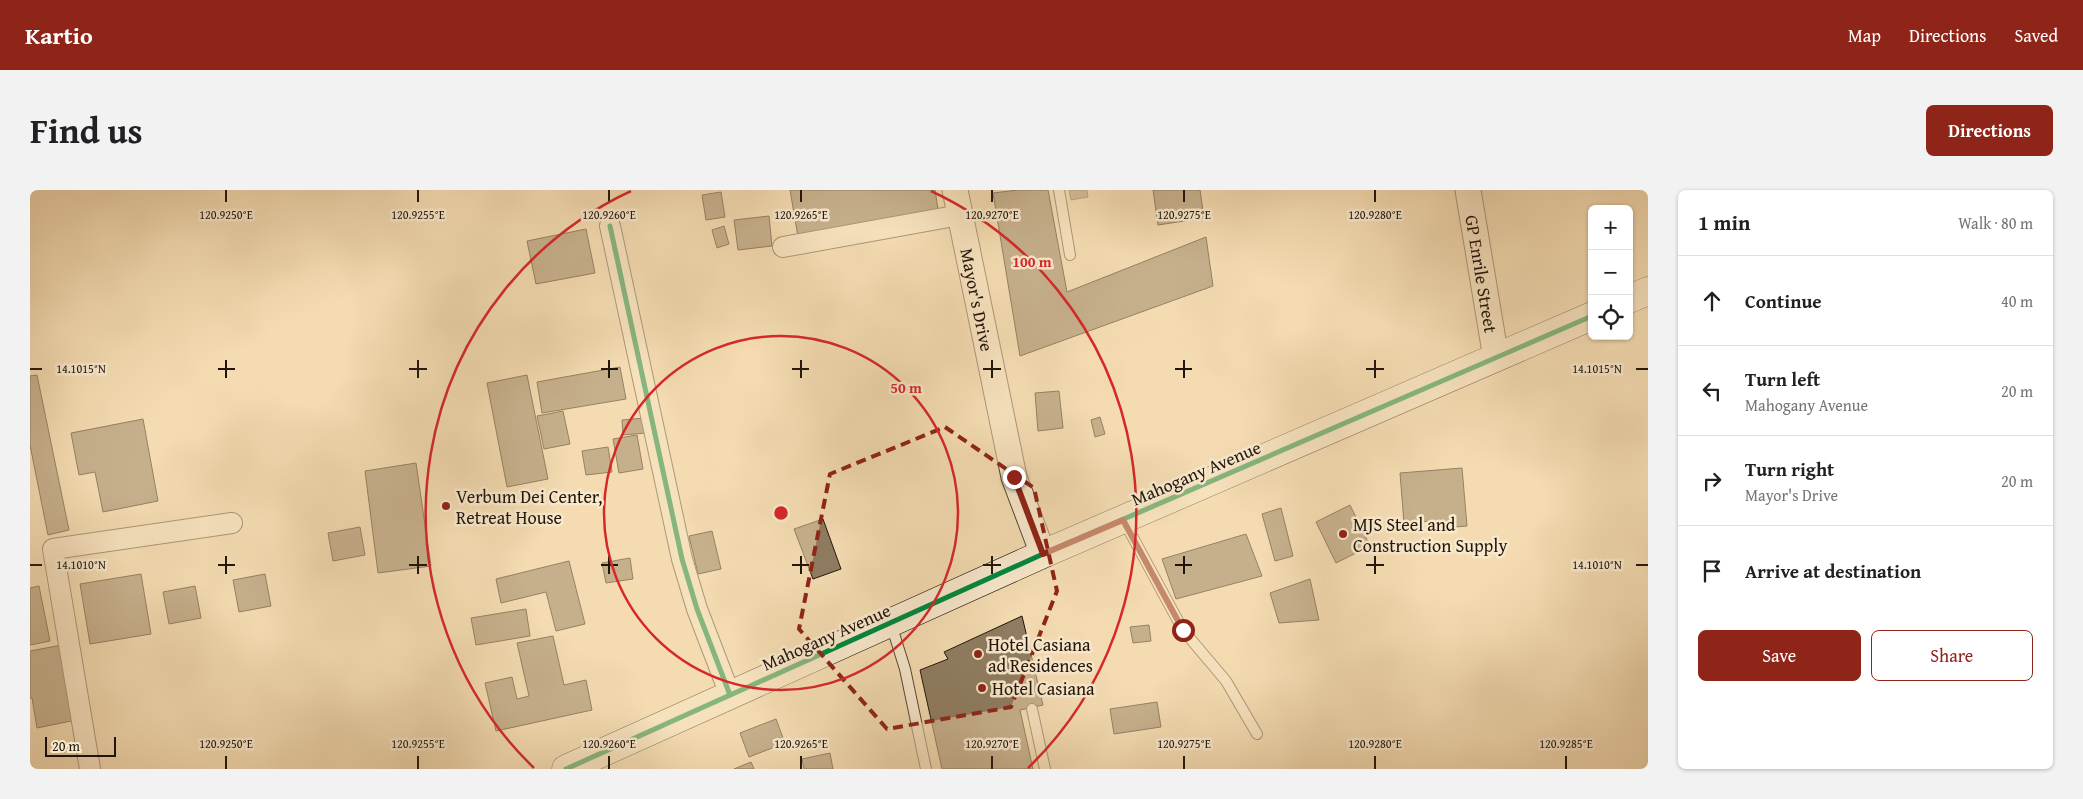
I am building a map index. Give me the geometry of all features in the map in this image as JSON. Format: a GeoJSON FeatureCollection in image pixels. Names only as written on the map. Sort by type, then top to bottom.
{"type":"FeatureCollection","features":[{"type":"Feature","properties":{"kind":"main road"},"geometry":{"type":"LineString","coordinates":[[1633,297],[1648,291]]}},
{"type":"Feature","properties":{"kind":"main road","name":"Mahogany Avenue"},"geometry":{"type":"LineString","coordinates":[[566,769],[1043,554],[1588,318]]}},
{"type":"Feature","properties":{"kind":"street","name":"Mayor's Drive"},"geometry":{"type":"LineString","coordinates":[[955,190],[1014,477],[1043,554]]}},
{"type":"Feature","properties":{"kind":"street","name":"GP Enrile Street"},"geometry":{"type":"LineString","coordinates":[[1468,190],[1496,358]]}},
{"type":"Feature","properties":{"kind":"street"},"geometry":{"type":"LineString","coordinates":[[784,247],[960,215]]}},
{"type":"Feature","properties":{"kind":"street"},"geometry":{"type":"LineString","coordinates":[[610,226],[682,559],[697,609],[730,695]]}},
{"type":"Feature","properties":{"kind":"street"},"geometry":{"type":"LineString","coordinates":[[90,769],[53,549],[232,522]]}},
{"type":"Feature","properties":{"kind":"lane"},"geometry":{"type":"LineString","coordinates":[[1059,190],[1070,255]]}},
{"type":"Feature","properties":{"kind":"lane"},"geometry":{"type":"LineString","coordinates":[[1123,520],[1183,630],[1226,681],[1257,734]]}},
{"type":"Feature","properties":{"kind":"lane"},"geometry":{"type":"LineString","coordinates":[[891,623],[905,669],[926,769]]}},
{"type":"Feature","properties":{"kind":"lane"},"geometry":{"type":"LineString","coordinates":[[1032,709],[1046,769]]}},
{"type":"Feature","properties":{"kind":"highlighted area"},"geometry":{"type":"Polygon","coordinates":[[[945,427],[1034,488],[1057,591],[1011,707],[887,729],[799,629],[830,474],[945,427]]]}},
{"type":"Feature","properties":{"kind":"shaded area"},"geometry":{"type":"Polygon","coordinates":[[[1069,190],[1087,190],[1088,197],[1071,200],[1069,190]]]}},
{"type":"Feature","properties":{"kind":"building"},"geometry":{"type":"Polygon","coordinates":[[[790,190],[935,190],[939,215],[798,237],[790,190]]]}},
{"type":"Feature","properties":{"kind":"building"},"geometry":{"type":"Polygon","coordinates":[[[1018,190],[1048,190],[1067,292],[1206,237],[1213,286],[1020,356],[993,193],[1018,190]]]}},
{"type":"Feature","properties":{"kind":"building"},"geometry":{"type":"Polygon","coordinates":[[[1153,190],[1200,190],[1204,218],[1158,225],[1153,190]]]}},
{"type":"Feature","properties":{"kind":"building"},"geometry":{"type":"Polygon","coordinates":[[[721,192],[725,217],[706,220],[702,195],[721,192]]]}},
{"type":"Feature","properties":{"kind":"building"},"geometry":{"type":"Polygon","coordinates":[[[769,216],[772,246],[738,250],[734,220],[769,216]]]}},
{"type":"Feature","properties":{"kind":"building"},"geometry":{"type":"Polygon","coordinates":[[[724,226],[729,244],[717,248],[712,230],[724,226]]]}},
{"type":"Feature","properties":{"kind":"building"},"geometry":{"type":"Polygon","coordinates":[[[586,229],[595,273],[536,284],[527,241],[586,229]]]}},
{"type":"Feature","properties":{"kind":"building"},"geometry":{"type":"Polygon","coordinates":[[[620,367],[626,399],[542,413],[537,382],[620,367]]]}},
{"type":"Feature","properties":{"kind":"building"},"geometry":{"type":"Polygon","coordinates":[[[37,375],[69,530],[48,535],[30,445],[30,376],[37,375]]]}},
{"type":"Feature","properties":{"kind":"building"},"geometry":{"type":"Polygon","coordinates":[[[527,375],[548,479],[507,487],[487,383],[527,375]]]}},
{"type":"Feature","properties":{"kind":"building"},"geometry":{"type":"Polygon","coordinates":[[[1059,391],[1063,428],[1038,431],[1035,393],[1059,391]]]}},
{"type":"Feature","properties":{"kind":"building"},"geometry":{"type":"Polygon","coordinates":[[[563,411],[570,444],[544,449],[537,416],[563,411]]]}},
{"type":"Feature","properties":{"kind":"building"},"geometry":{"type":"Polygon","coordinates":[[[1100,417],[1105,434],[1095,437],[1091,420],[1100,417]]]}},
{"type":"Feature","properties":{"kind":"building"},"geometry":{"type":"Polygon","coordinates":[[[644,418],[646,433],[623,435],[622,420],[644,418]]]}},
{"type":"Feature","properties":{"kind":"building"},"geometry":{"type":"Polygon","coordinates":[[[143,419],[158,501],[103,512],[95,472],[79,475],[71,433],[143,419]]]}},
{"type":"Feature","properties":{"kind":"building"},"geometry":{"type":"Polygon","coordinates":[[[637,435],[643,469],[619,473],[613,439],[637,435]]]}},
{"type":"Feature","properties":{"kind":"building"},"geometry":{"type":"Polygon","coordinates":[[[608,447],[612,472],[586,475],[582,451],[608,447]]]}},
{"type":"Feature","properties":{"kind":"building"},"geometry":{"type":"Polygon","coordinates":[[[416,463],[431,566],[378,573],[365,471],[416,463]]]}},
{"type":"Feature","properties":{"kind":"building"},"geometry":{"type":"Polygon","coordinates":[[[1462,468],[1467,526],[1432,529],[1431,521],[1404,523],[1400,473],[1462,468]]]}},
{"type":"Feature","properties":{"kind":"building","name":"MJS Steel and Construction Supply"},"geometry":{"type":"Polygon","coordinates":[[[1350,505],[1370,546],[1336,563],[1316,522],[1350,505]]]}},
{"type":"Feature","properties":{"kind":"building"},"geometry":{"type":"Polygon","coordinates":[[[1281,508],[1293,556],[1275,561],[1262,514],[1281,508]]]}},
{"type":"Feature","properties":{"kind":"building"},"geometry":{"type":"Polygon","coordinates":[[[823,519],[841,569],[813,579],[794,529],[823,519]]]}},
{"type":"Feature","properties":{"kind":"building"},"geometry":{"type":"Polygon","coordinates":[[[360,527],[365,555],[333,561],[328,533],[360,527]]]}},
{"type":"Feature","properties":{"kind":"building"},"geometry":{"type":"Polygon","coordinates":[[[712,531],[721,569],[698,574],[689,536],[712,531]]]}},
{"type":"Feature","properties":{"kind":"building"},"geometry":{"type":"Polygon","coordinates":[[[1246,534],[1262,576],[1176,599],[1162,559],[1246,534]]]}},
{"type":"Feature","properties":{"kind":"building"},"geometry":{"type":"Polygon","coordinates":[[[630,558],[633,579],[606,583],[602,563],[630,558]]]}},
{"type":"Feature","properties":{"kind":"building"},"geometry":{"type":"Polygon","coordinates":[[[569,561],[585,624],[556,631],[546,592],[501,603],[496,579],[569,561]]]}},
{"type":"Feature","properties":{"kind":"building"},"geometry":{"type":"Polygon","coordinates":[[[141,574],[151,634],[90,644],[80,584],[141,574]]]}},
{"type":"Feature","properties":{"kind":"building"},"geometry":{"type":"Polygon","coordinates":[[[265,574],[271,606],[239,612],[233,580],[265,574]]]}},
{"type":"Feature","properties":{"kind":"building"},"geometry":{"type":"Polygon","coordinates":[[[1310,579],[1319,620],[1279,623],[1270,593],[1310,579]]]}},
{"type":"Feature","properties":{"kind":"building"},"geometry":{"type":"Polygon","coordinates":[[[39,586],[50,641],[30,645],[30,588],[39,586]]]}},
{"type":"Feature","properties":{"kind":"building"},"geometry":{"type":"Polygon","coordinates":[[[195,586],[201,618],[169,624],[163,592],[195,586]]]}},
{"type":"Feature","properties":{"kind":"building"},"geometry":{"type":"Polygon","coordinates":[[[526,609],[530,636],[476,645],[471,618],[526,609]]]}},
{"type":"Feature","properties":{"kind":"building","name":"Hotel Casiana"},"geometry":{"type":"Polygon","coordinates":[[[1022,616],[1043,705],[1020,710],[1033,769],[942,769],[920,670],[948,659],[944,652],[1022,616]]]}},
{"type":"Feature","properties":{"kind":"building"},"geometry":{"type":"Polygon","coordinates":[[[1149,625],[1151,641],[1133,643],[1130,627],[1149,625]]]}},
{"type":"Feature","properties":{"kind":"building"},"geometry":{"type":"Polygon","coordinates":[[[553,636],[564,685],[586,680],[592,710],[496,731],[485,683],[512,677],[517,699],[529,696],[517,643],[553,636]]]}},
{"type":"Feature","properties":{"kind":"building"},"geometry":{"type":"Polygon","coordinates":[[[62,645],[76,720],[37,728],[32,698],[30,698],[30,651],[62,645]]]}},
{"type":"Feature","properties":{"kind":"building"},"geometry":{"type":"Polygon","coordinates":[[[1157,702],[1161,727],[1114,734],[1110,709],[1157,702]]]}},
{"type":"Feature","properties":{"kind":"building"},"geometry":{"type":"Polygon","coordinates":[[[776,719],[785,743],[749,757],[740,733],[776,719]]]}},
{"type":"Feature","properties":{"kind":"building"},"geometry":{"type":"Polygon","coordinates":[[[830,753],[833,769],[804,769],[802,759],[830,753]]]}},
{"type":"Feature","properties":{"kind":"building"},"geometry":{"type":"Polygon","coordinates":[[[751,762],[754,769],[734,769],[751,762]]]}},
{"type":"Feature","properties":{"kind":"cycle path"},"geometry":{"type":"LineString","coordinates":[[610,226],[682,559],[697,609],[730,695]]}},
{"type":"Feature","properties":{"kind":"cycle path"},"geometry":{"type":"LineString","coordinates":[[566,769],[1043,554],[1588,318]]}},
{"type":"Feature","properties":{"kind":"place","name":"Verbum Dei Center, Retreat House"},"geometry":{"type":"Point","coordinates":[446,506]}},
{"type":"Feature","properties":{"kind":"place","name":"MJS Steel and Construction Supply"},"geometry":{"type":"Point","coordinates":[1343,534]}},
{"type":"Feature","properties":{"kind":"place","name":"Hotel Casiana ad Residences"},"geometry":{"type":"Point","coordinates":[978,654]}},
{"type":"Feature","properties":{"kind":"place","name":"Hotel Casiana"},"geometry":{"type":"Point","coordinates":[982,688]}},
{"type":"Feature","properties":{"kind":"route"},"geometry":{"type":"LineString","coordinates":[[1014,477],[1043,554],[1123,520],[1183,630]]}}]}
